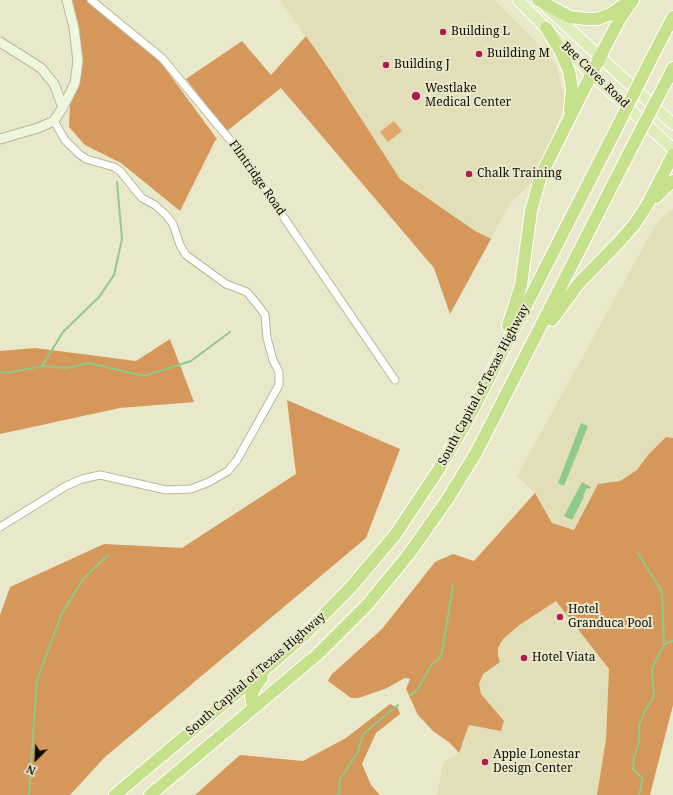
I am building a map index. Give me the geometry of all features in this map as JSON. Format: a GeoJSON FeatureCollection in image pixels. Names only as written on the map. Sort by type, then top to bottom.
{"type":"FeatureCollection","features":[{"type":"Feature","properties":{"kind":"highway"},"geometry":{"type":"LineString","coordinates":[[538,0],[570,17],[586,20],[611,14],[629,0]]}},
{"type":"Feature","properties":{"kind":"highway"},"geometry":{"type":"LineString","coordinates":[[472,411],[517,303],[523,276],[531,211],[545,167],[621,17],[633,0]]}},
{"type":"Feature","properties":{"kind":"highway","name":"South Capital of Texas Highway"},"geometry":{"type":"LineString","coordinates":[[115,795],[287,650],[340,600],[388,544],[439,470],[472,411],[673,17]]}},
{"type":"Feature","properties":{"kind":"highway"},"geometry":{"type":"LineString","coordinates":[[546,28],[560,50],[571,78],[572,95],[566,125]]}},
{"type":"Feature","properties":{"kind":"highway","name":"South Capital of Texas Highway"},"geometry":{"type":"LineString","coordinates":[[150,795],[301,669],[335,638],[371,601],[403,563],[432,523],[476,453],[673,68]]}},
{"type":"Feature","properties":{"kind":"highway"},"geometry":{"type":"LineString","coordinates":[[641,215],[673,155]]}},
{"type":"Feature","properties":{"kind":"highway"},"geometry":{"type":"LineString","coordinates":[[506,394],[572,290],[620,242],[641,215],[673,181]]}},
{"type":"Feature","properties":{"kind":"highway"},"geometry":{"type":"LineString","coordinates":[[254,708],[251,696],[256,686],[287,650]]}},
{"type":"Feature","properties":{"kind":"highway"},"geometry":{"type":"LineString","coordinates":[[206,719],[238,703],[247,704],[254,708]]}},
{"type":"Feature","properties":{"kind":"main road","name":"Bee Caves Road"},"geometry":{"type":"LineString","coordinates":[[518,0],[592,74],[673,149]]}},
{"type":"Feature","properties":{"kind":"main road","name":"Bee Caves Road"},"geometry":{"type":"LineString","coordinates":[[538,0],[673,124]]}},
{"type":"Feature","properties":{"kind":"street"},"geometry":{"type":"LineString","coordinates":[[0,139],[38,128],[54,121],[75,83],[78,67],[78,54],[74,28],[67,0]]}},
{"type":"Feature","properties":{"kind":"street","name":"Flintridge Road"},"geometry":{"type":"LineString","coordinates":[[91,0],[162,58],[235,146],[395,380]]}},
{"type":"Feature","properties":{"kind":"street"},"geometry":{"type":"LineString","coordinates":[[0,42],[41,68],[54,84],[63,107]]}},
{"type":"Feature","properties":{"kind":"street"},"geometry":{"type":"LineString","coordinates":[[54,84],[64,87],[75,83]]}},
{"type":"Feature","properties":{"kind":"street"},"geometry":{"type":"LineString","coordinates":[[0,527],[66,486],[82,479],[100,475],[166,490],[191,489],[210,482],[228,471],[237,460],[279,385],[279,372],[273,360],[267,338],[266,315],[247,292],[226,284],[186,256],[180,245],[173,224],[166,214],[155,205],[142,198],[120,171],[114,167],[86,159],[79,154],[65,140],[54,121]]}},
{"type":"Feature","properties":{"kind":"shaded area"},"geometry":{"type":"Polygon","coordinates":[[[70,0],[89,1],[162,64],[217,139],[180,211],[121,163],[85,145],[69,127],[70,105],[81,72],[70,0]]]}},
{"type":"Feature","properties":{"kind":"shaded area","name":"Westlake Medical Center"},"geometry":{"type":"Polygon","coordinates":[[[280,0],[494,0],[546,52],[557,68],[565,102],[553,137],[534,180],[510,203],[491,239],[475,231],[400,179],[331,72],[280,0]]]}},
{"type":"Feature","properties":{"kind":"shaded area"},"geometry":{"type":"Polygon","coordinates":[[[306,36],[400,179],[475,231],[491,239],[450,314],[434,268],[281,88],[227,131],[186,79],[242,41],[271,75],[306,36]]]}},
{"type":"Feature","properties":{"kind":"shaded area"},"geometry":{"type":"Polygon","coordinates":[[[394,121],[402,131],[388,142],[380,132],[394,121]]]}},
{"type":"Feature","properties":{"kind":"shaded area"},"geometry":{"type":"Polygon","coordinates":[[[673,209],[673,438],[666,438],[649,454],[637,470],[620,481],[598,484],[574,530],[552,523],[535,493],[517,476],[657,222],[673,209]]]}},
{"type":"Feature","properties":{"kind":"shaded area"},"geometry":{"type":"Polygon","coordinates":[[[170,339],[194,402],[120,408],[0,434],[0,351],[35,348],[136,361],[170,339]]]}},
{"type":"Feature","properties":{"kind":"shaded area"},"geometry":{"type":"Polygon","coordinates":[[[287,400],[400,449],[366,538],[105,757],[70,795],[0,795],[0,615],[10,587],[104,544],[182,548],[296,474],[287,400]]]}},
{"type":"Feature","properties":{"kind":"shaded area"},"geometry":{"type":"Polygon","coordinates":[[[581,423],[588,426],[564,486],[558,483],[581,423]]]}},
{"type":"Feature","properties":{"kind":"shaded area"},"geometry":{"type":"Polygon","coordinates":[[[666,437],[673,438],[673,705],[650,795],[597,795],[606,739],[609,669],[556,601],[518,626],[503,639],[498,648],[500,662],[483,674],[479,684],[481,694],[504,721],[501,731],[469,725],[459,753],[450,743],[433,731],[418,715],[406,689],[410,679],[405,678],[385,689],[358,698],[351,698],[328,681],[331,675],[382,629],[435,562],[453,554],[474,561],[535,493],[552,523],[574,530],[598,484],[620,481],[637,470],[649,454],[666,437]]]}},
{"type":"Feature","properties":{"kind":"shaded area"},"geometry":{"type":"Polygon","coordinates":[[[582,482],[591,487],[590,489],[587,488],[572,520],[564,516],[582,482]]]}},
{"type":"Feature","properties":{"kind":"shaded area"},"geometry":{"type":"Polygon","coordinates":[[[556,600],[609,669],[606,739],[597,795],[437,795],[443,763],[459,753],[469,725],[501,731],[504,721],[481,694],[479,684],[483,673],[500,662],[498,648],[503,639],[518,626],[556,600]]]}},
{"type":"Feature","properties":{"kind":"shaded area"},"geometry":{"type":"Polygon","coordinates":[[[390,704],[398,708],[400,714],[376,733],[362,764],[371,785],[380,795],[195,795],[240,755],[303,761],[346,738],[390,704]]]}},
{"type":"Feature","properties":{"kind":"waterway"},"geometry":{"type":"LineString","coordinates":[[42,366],[63,332],[99,297],[114,275],[122,239],[117,182]]}},
{"type":"Feature","properties":{"kind":"waterway"},"geometry":{"type":"LineString","coordinates":[[0,372],[8,373],[42,366],[66,368],[89,363],[144,376],[191,361],[230,332]]}},
{"type":"Feature","properties":{"kind":"waterway"},"geometry":{"type":"LineString","coordinates":[[638,553],[662,592],[664,645],[652,668],[654,696],[644,713],[639,726],[639,741],[634,758],[633,769],[643,779],[639,795]]}},
{"type":"Feature","properties":{"kind":"waterway"},"geometry":{"type":"LineString","coordinates":[[29,795],[37,680],[62,613],[84,578],[108,555]]}},
{"type":"Feature","properties":{"kind":"waterway"},"geometry":{"type":"LineString","coordinates":[[410,696],[418,689],[432,664],[439,659],[442,652],[453,585]]}},
{"type":"Feature","properties":{"kind":"waterway"},"geometry":{"type":"LineString","coordinates":[[665,644],[673,641]]}},
{"type":"Feature","properties":{"kind":"waterway"},"geometry":{"type":"LineString","coordinates":[[337,795],[339,794],[340,779],[358,752],[363,734],[398,705]]}},
{"type":"Feature","properties":{"kind":"place","name":"Building L"},"geometry":{"type":"Point","coordinates":[443,32]}},
{"type":"Feature","properties":{"kind":"place","name":"Building M"},"geometry":{"type":"Point","coordinates":[479,54]}},
{"type":"Feature","properties":{"kind":"place","name":"Building J"},"geometry":{"type":"Point","coordinates":[386,65]}},
{"type":"Feature","properties":{"kind":"place","name":"Westlake Medical Center"},"geometry":{"type":"Point","coordinates":[416,96]}},
{"type":"Feature","properties":{"kind":"place","name":"Chalk Training"},"geometry":{"type":"Point","coordinates":[469,174]}},
{"type":"Feature","properties":{"kind":"place","name":"Hotel Granduca Pool"},"geometry":{"type":"Point","coordinates":[560,617]}},
{"type":"Feature","properties":{"kind":"place","name":"Hotel Viata"},"geometry":{"type":"Point","coordinates":[524,658]}},
{"type":"Feature","properties":{"kind":"place","name":"Apple Lonestar Design Center"},"geometry":{"type":"Point","coordinates":[485,762]}}]}
